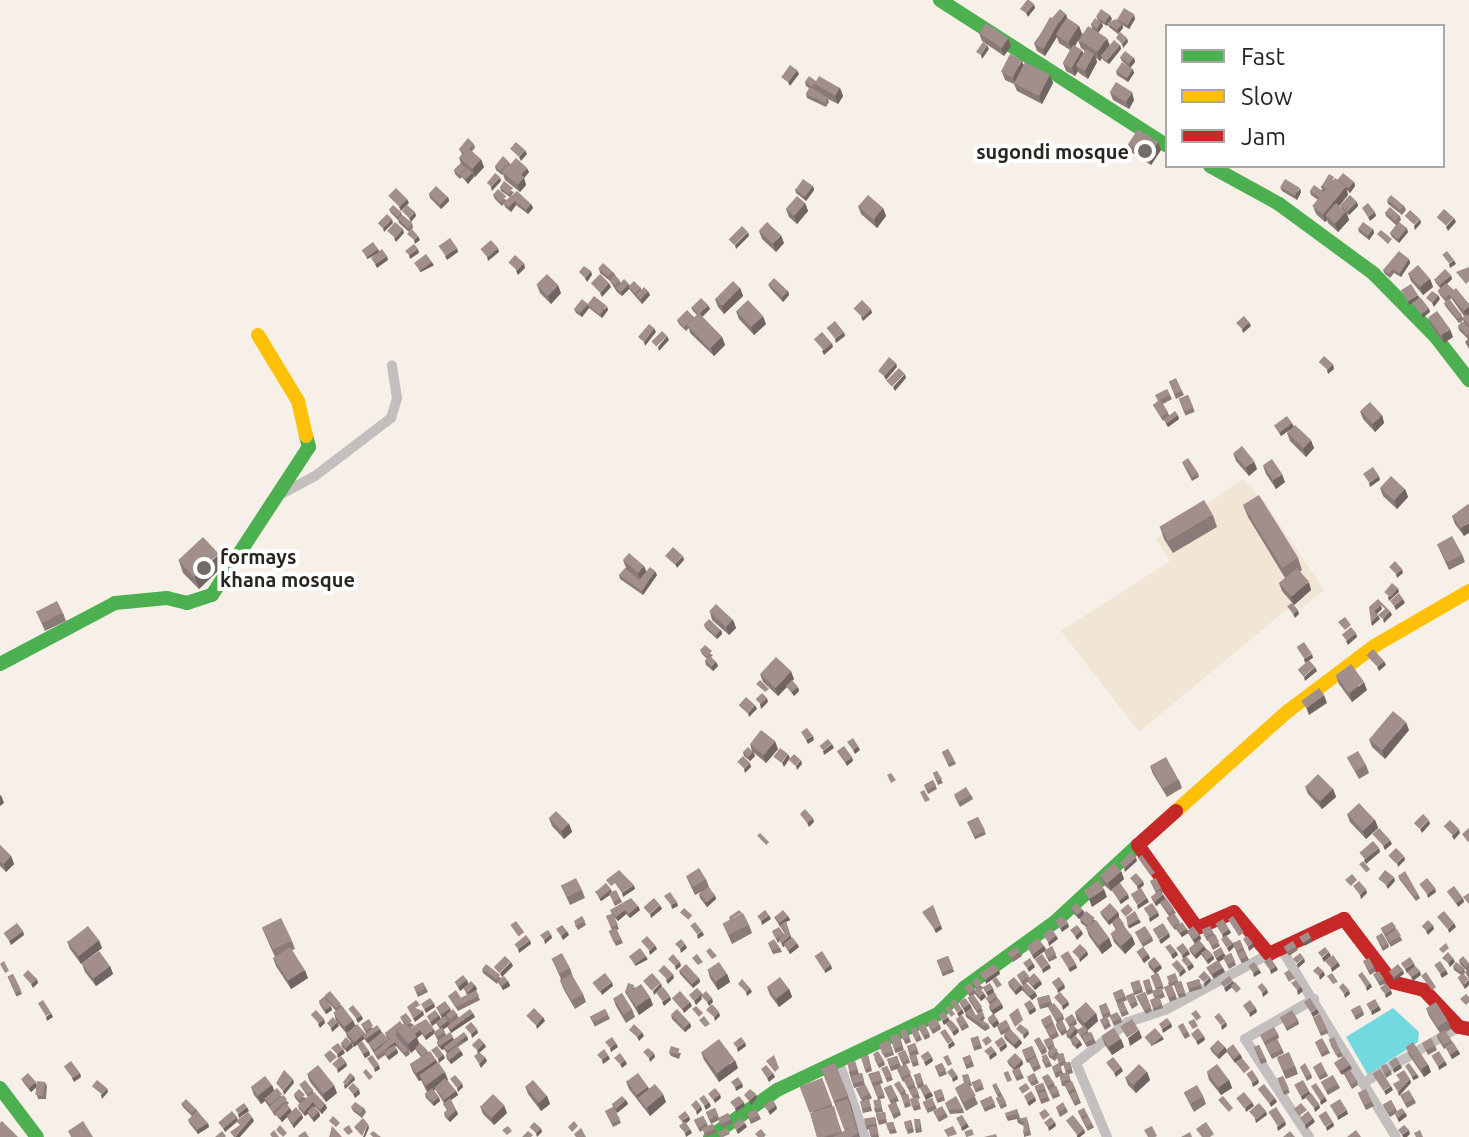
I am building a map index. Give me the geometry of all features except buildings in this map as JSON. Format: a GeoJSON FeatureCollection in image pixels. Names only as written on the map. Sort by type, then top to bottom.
{"type":"FeatureCollection","features":[{"type":"Feature","properties":{"kind":"street"},"geometry":{"type":"LineString","coordinates":[[940,0],[1165,145]]}},
{"type":"Feature","properties":{"kind":"street"},"geometry":{"type":"LineString","coordinates":[[1214,168],[1279,204],[1373,273],[1435,336],[1469,380]]}},
{"type":"Feature","properties":{"kind":"street"},"geometry":{"type":"LineString","coordinates":[[0,664],[115,603],[167,598],[187,603],[212,595],[283,493],[309,447],[298,401],[258,335]]}},
{"type":"Feature","properties":{"kind":"street"},"geometry":{"type":"LineString","coordinates":[[283,493],[315,476],[391,418],[397,398],[392,365]]}},
{"type":"Feature","properties":{"kind":"street"},"geometry":{"type":"LineString","coordinates":[[710,1137],[777,1090],[938,1014],[964,988],[1055,922],[1288,711],[1376,645],[1469,591]]}},
{"type":"Feature","properties":{"kind":"street"},"geometry":{"type":"LineString","coordinates":[[1138,845],[1193,924],[1200,928],[1234,912],[1275,952],[1314,999],[1396,1137]]}},
{"type":"Feature","properties":{"kind":"street"},"geometry":{"type":"LineString","coordinates":[[1107,1137],[1076,1063],[1128,1022],[1165,1010],[1329,923],[1348,920],[1392,982],[1424,990],[1464,1028],[1363,1083]]}},
{"type":"Feature","properties":{"kind":"street"},"geometry":{"type":"LineString","coordinates":[[1309,1137],[1245,1039],[1314,999]]}},
{"type":"Feature","properties":{"kind":"street"},"geometry":{"type":"LineString","coordinates":[[838,1060],[865,1137]]}},
{"type":"Feature","properties":{"kind":"street"},"geometry":{"type":"LineString","coordinates":[[0,1088],[37,1137]]}},
{"type":"Feature","properties":{"kind":"shaded area"},"geometry":{"type":"Polygon","coordinates":[[[1243,479],[1266,504],[1324,590],[1301,609],[1295,604],[1285,611],[1139,732],[1061,631],[1170,561],[1156,539],[1243,479]]]}},
{"type":"Feature","properties":{"kind":"water"},"geometry":{"type":"Polygon","coordinates":[[[1393,1008],[1419,1032],[1418,1042],[1368,1075],[1346,1037],[1393,1008]]]}},
{"type":"Feature","properties":{"kind":"traffic: fast"},"geometry":{"type":"LineString","coordinates":[[940,0],[1165,145]]}},
{"type":"Feature","properties":{"kind":"traffic: fast"},"geometry":{"type":"LineString","coordinates":[[1214,168],[1279,204],[1373,273],[1435,336],[1469,380]]}},
{"type":"Feature","properties":{"kind":"traffic: fast"},"geometry":{"type":"LineString","coordinates":[[0,664],[115,603],[167,598],[187,603],[212,595],[309,447],[306,436]]}},
{"type":"Feature","properties":{"kind":"traffic: fast"},"geometry":{"type":"LineString","coordinates":[[710,1137],[777,1090],[938,1014],[964,988],[1055,922],[1138,845]]}},
{"type":"Feature","properties":{"kind":"traffic: fast"},"geometry":{"type":"LineString","coordinates":[[0,1088],[37,1137]]}},
{"type":"Feature","properties":{"kind":"traffic: slow"},"geometry":{"type":"LineString","coordinates":[[258,335],[298,401],[306,436]]}},
{"type":"Feature","properties":{"kind":"traffic: slow"},"geometry":{"type":"LineString","coordinates":[[1176,811],[1288,711],[1376,645],[1469,591]]}},
{"type":"Feature","properties":{"kind":"traffic: jam"},"geometry":{"type":"LineString","coordinates":[[1176,811],[1138,845],[1197,928],[1234,912],[1269,954],[1344,919],[1392,982],[1424,990],[1459,1027],[1469,1029]]}},
{"type":"Feature","properties":{"kind":"place","name":"sugondi mosque"},"geometry":{"type":"Point","coordinates":[1145,151]}},
{"type":"Feature","properties":{"kind":"place","name":"formays khana mosque"},"geometry":{"type":"Point","coordinates":[204,568]}}]}
